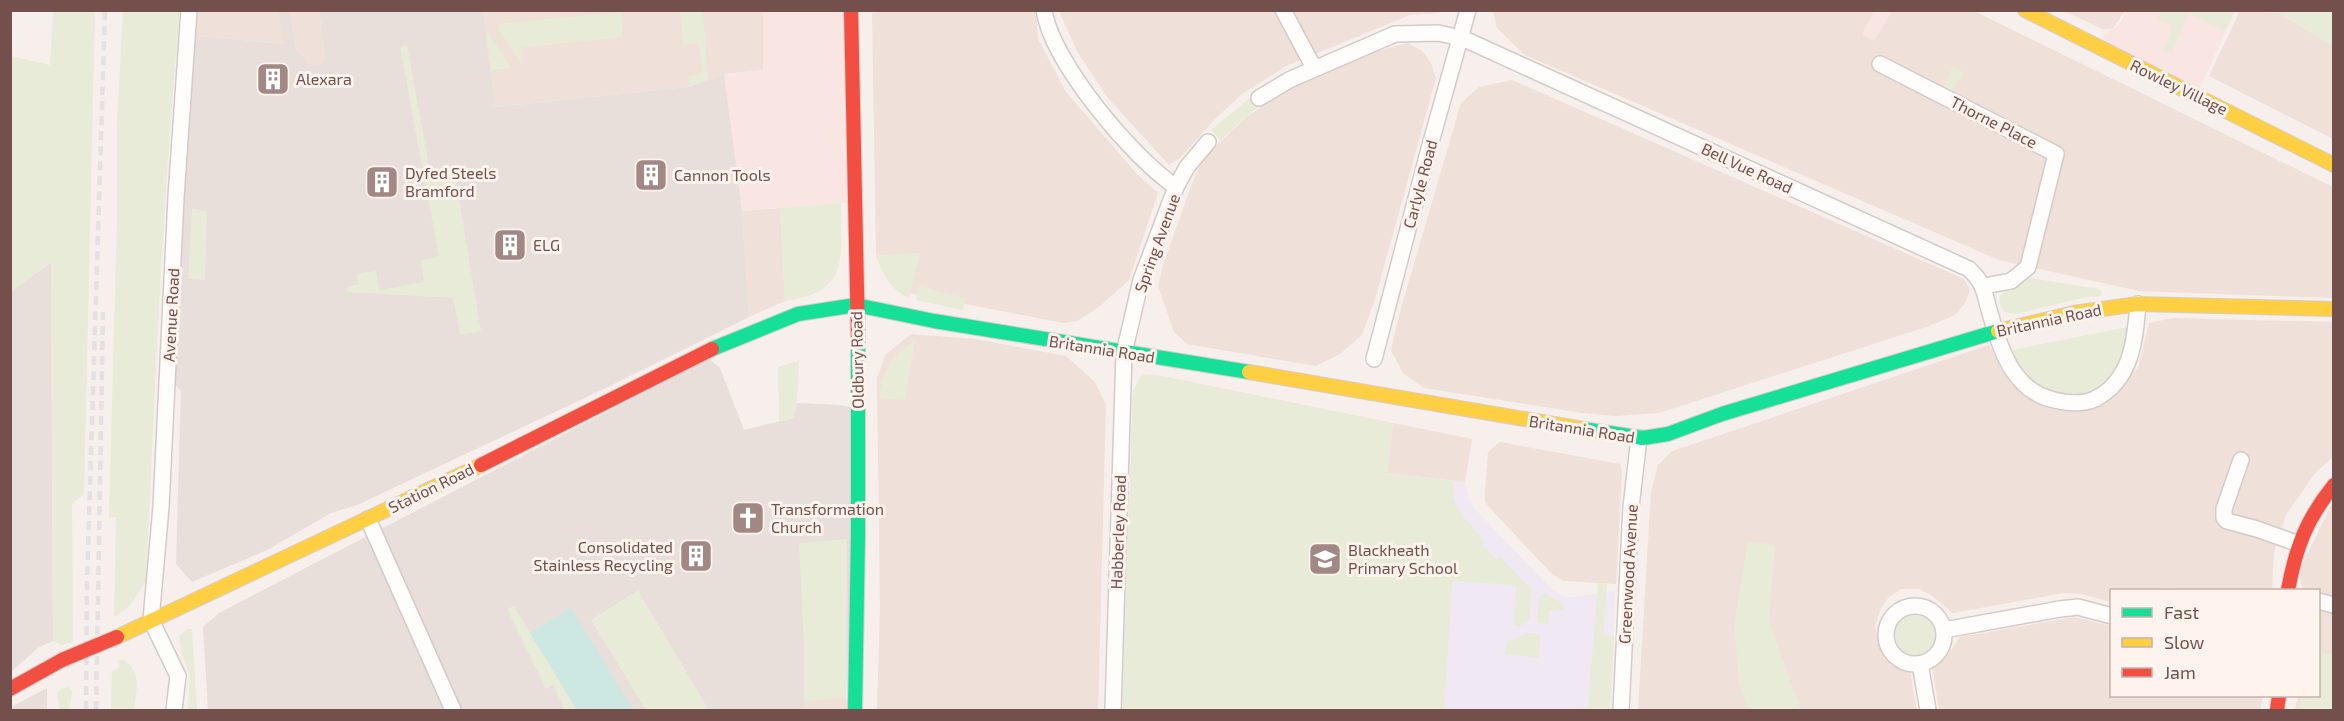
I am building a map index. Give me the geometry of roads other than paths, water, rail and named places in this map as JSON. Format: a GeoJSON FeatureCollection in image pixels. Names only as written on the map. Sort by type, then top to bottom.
{"type":"FeatureCollection","features":[{"type":"Feature","properties":{"kind":"street","name":"Avenue Road"},"geometry":{"type":"LineString","coordinates":[[151,620],[161,507],[189,10]]}},
{"type":"Feature","properties":{"kind":"street","name":"Oldbury Road"},"geometry":{"type":"LineString","coordinates":[[851,10],[857,222],[859,617],[855,711]]}},
{"type":"Feature","properties":{"kind":"street"},"geometry":{"type":"LineString","coordinates":[[1044,10],[1055,44],[1096,108],[1151,169],[1176,187]]}},
{"type":"Feature","properties":{"kind":"street"},"geometry":{"type":"LineString","coordinates":[[1283,10],[1314,68]]}},
{"type":"Feature","properties":{"kind":"street","name":"Carlyle Road"},"geometry":{"type":"LineString","coordinates":[[1374,359],[1468,10]]}},
{"type":"Feature","properties":{"kind":"street","name":"Rowley Village"},"geometry":{"type":"LineString","coordinates":[[2025,10],[2334,165]]}},
{"type":"Feature","properties":{"kind":"street"},"geometry":{"type":"LineString","coordinates":[[1259,98],[1314,68],[1395,34],[1438,33],[1462,38]]}},
{"type":"Feature","properties":{"kind":"street","name":"Bell Vue Road"},"geometry":{"type":"LineString","coordinates":[[1462,38],[1969,269],[1984,286]]}},
{"type":"Feature","properties":{"kind":"street","name":"Thorne Place"},"geometry":{"type":"LineString","coordinates":[[1880,64],[2056,154],[2028,267],[2011,281],[1984,286]]}},
{"type":"Feature","properties":{"kind":"street","name":"Spring Avenue"},"geometry":{"type":"LineString","coordinates":[[1124,353],[1141,280],[1176,187],[1187,167],[1208,142]]}},
{"type":"Feature","properties":{"kind":"street"},"geometry":{"type":"LineString","coordinates":[[1984,286],[1991,317],[2005,358],[2025,385],[2048,399],[2080,403],[2094,399],[2108,390],[2122,376],[2135,340],[2138,303]]}},
{"type":"Feature","properties":{"kind":"street","name":"Britannia Road"},"geometry":{"type":"LineString","coordinates":[[856,305],[934,321],[1351,388],[1478,412],[1640,438],[1668,434],[1832,379],[1997,331],[2074,313],[2138,303],[2334,309]]}},
{"type":"Feature","properties":{"kind":"street","name":"Station Road"},"geometry":{"type":"LineString","coordinates":[[10,689],[62,660],[117,637],[368,519],[727,342],[798,314],[856,305]]}},
{"type":"Feature","properties":{"kind":"street","name":"Habberley Road"},"geometry":{"type":"LineString","coordinates":[[1113,711],[1124,353]]}},
{"type":"Feature","properties":{"kind":"street","name":"Greenwood Avenue"},"geometry":{"type":"LineString","coordinates":[[1621,711],[1631,507],[1640,438]]}},
{"type":"Feature","properties":{"kind":"street"},"geometry":{"type":"LineString","coordinates":[[2241,460],[2224,509],[2224,518],[2227,522],[2257,529],[2296,543]]}},
{"type":"Feature","properties":{"kind":"street"},"geometry":{"type":"LineString","coordinates":[[2288,589],[2296,543],[2308,519],[2334,485]]}},
{"type":"Feature","properties":{"kind":"street"},"geometry":{"type":"LineString","coordinates":[[368,519],[453,711]]}},
{"type":"Feature","properties":{"kind":"street"},"geometry":{"type":"LineString","coordinates":[[1917,606],[1935,613],[1944,630],[1941,648],[1928,661],[1920,664],[1901,661],[1893,654],[1886,637],[1891,618],[1898,611],[1907,607],[1917,606]]}},
{"type":"Feature","properties":{"kind":"street"},"geometry":{"type":"LineString","coordinates":[[1944,630],[2078,607],[2110,615]]}},
{"type":"Feature","properties":{"kind":"street"},"geometry":{"type":"LineString","coordinates":[[151,620],[178,676],[174,711]]}},
{"type":"Feature","properties":{"kind":"street"},"geometry":{"type":"LineString","coordinates":[[1920,664],[1928,711]]}},
{"type":"Feature","properties":{"kind":"water"},"geometry":{"type":"Polygon","coordinates":[[[571,608],[633,710],[577,710],[530,633],[571,608]]]}},
{"type":"Feature","properties":{"kind":"railway"},"geometry":{"type":"LineString","coordinates":[[86,710],[87,582],[105,10]]}},
{"type":"Feature","properties":{"kind":"railway"},"geometry":{"type":"LineString","coordinates":[[96,710],[103,312]]}},
{"type":"Feature","properties":{"kind":"place","name":"Alexara"},"geometry":{"type":"Point","coordinates":[273,79]}},
{"type":"Feature","properties":{"kind":"place","name":"Cannon Tools"},"geometry":{"type":"Point","coordinates":[651,175]}},
{"type":"Feature","properties":{"kind":"place","name":"Dyfed Steels Bramford"},"geometry":{"type":"Point","coordinates":[382,182]}},
{"type":"Feature","properties":{"kind":"place","name":"ELG"},"geometry":{"type":"Point","coordinates":[510,245]}},
{"type":"Feature","properties":{"kind":"place","name":"Transformation Church"},"geometry":{"type":"Point","coordinates":[748,518]}},
{"type":"Feature","properties":{"kind":"place","name":"Consolidated Stainless Recycling"},"geometry":{"type":"Point","coordinates":[696,556]}},
{"type":"Feature","properties":{"kind":"place","name":"Blackheath Primary School"},"geometry":{"type":"Point","coordinates":[1325,559]}}]}
